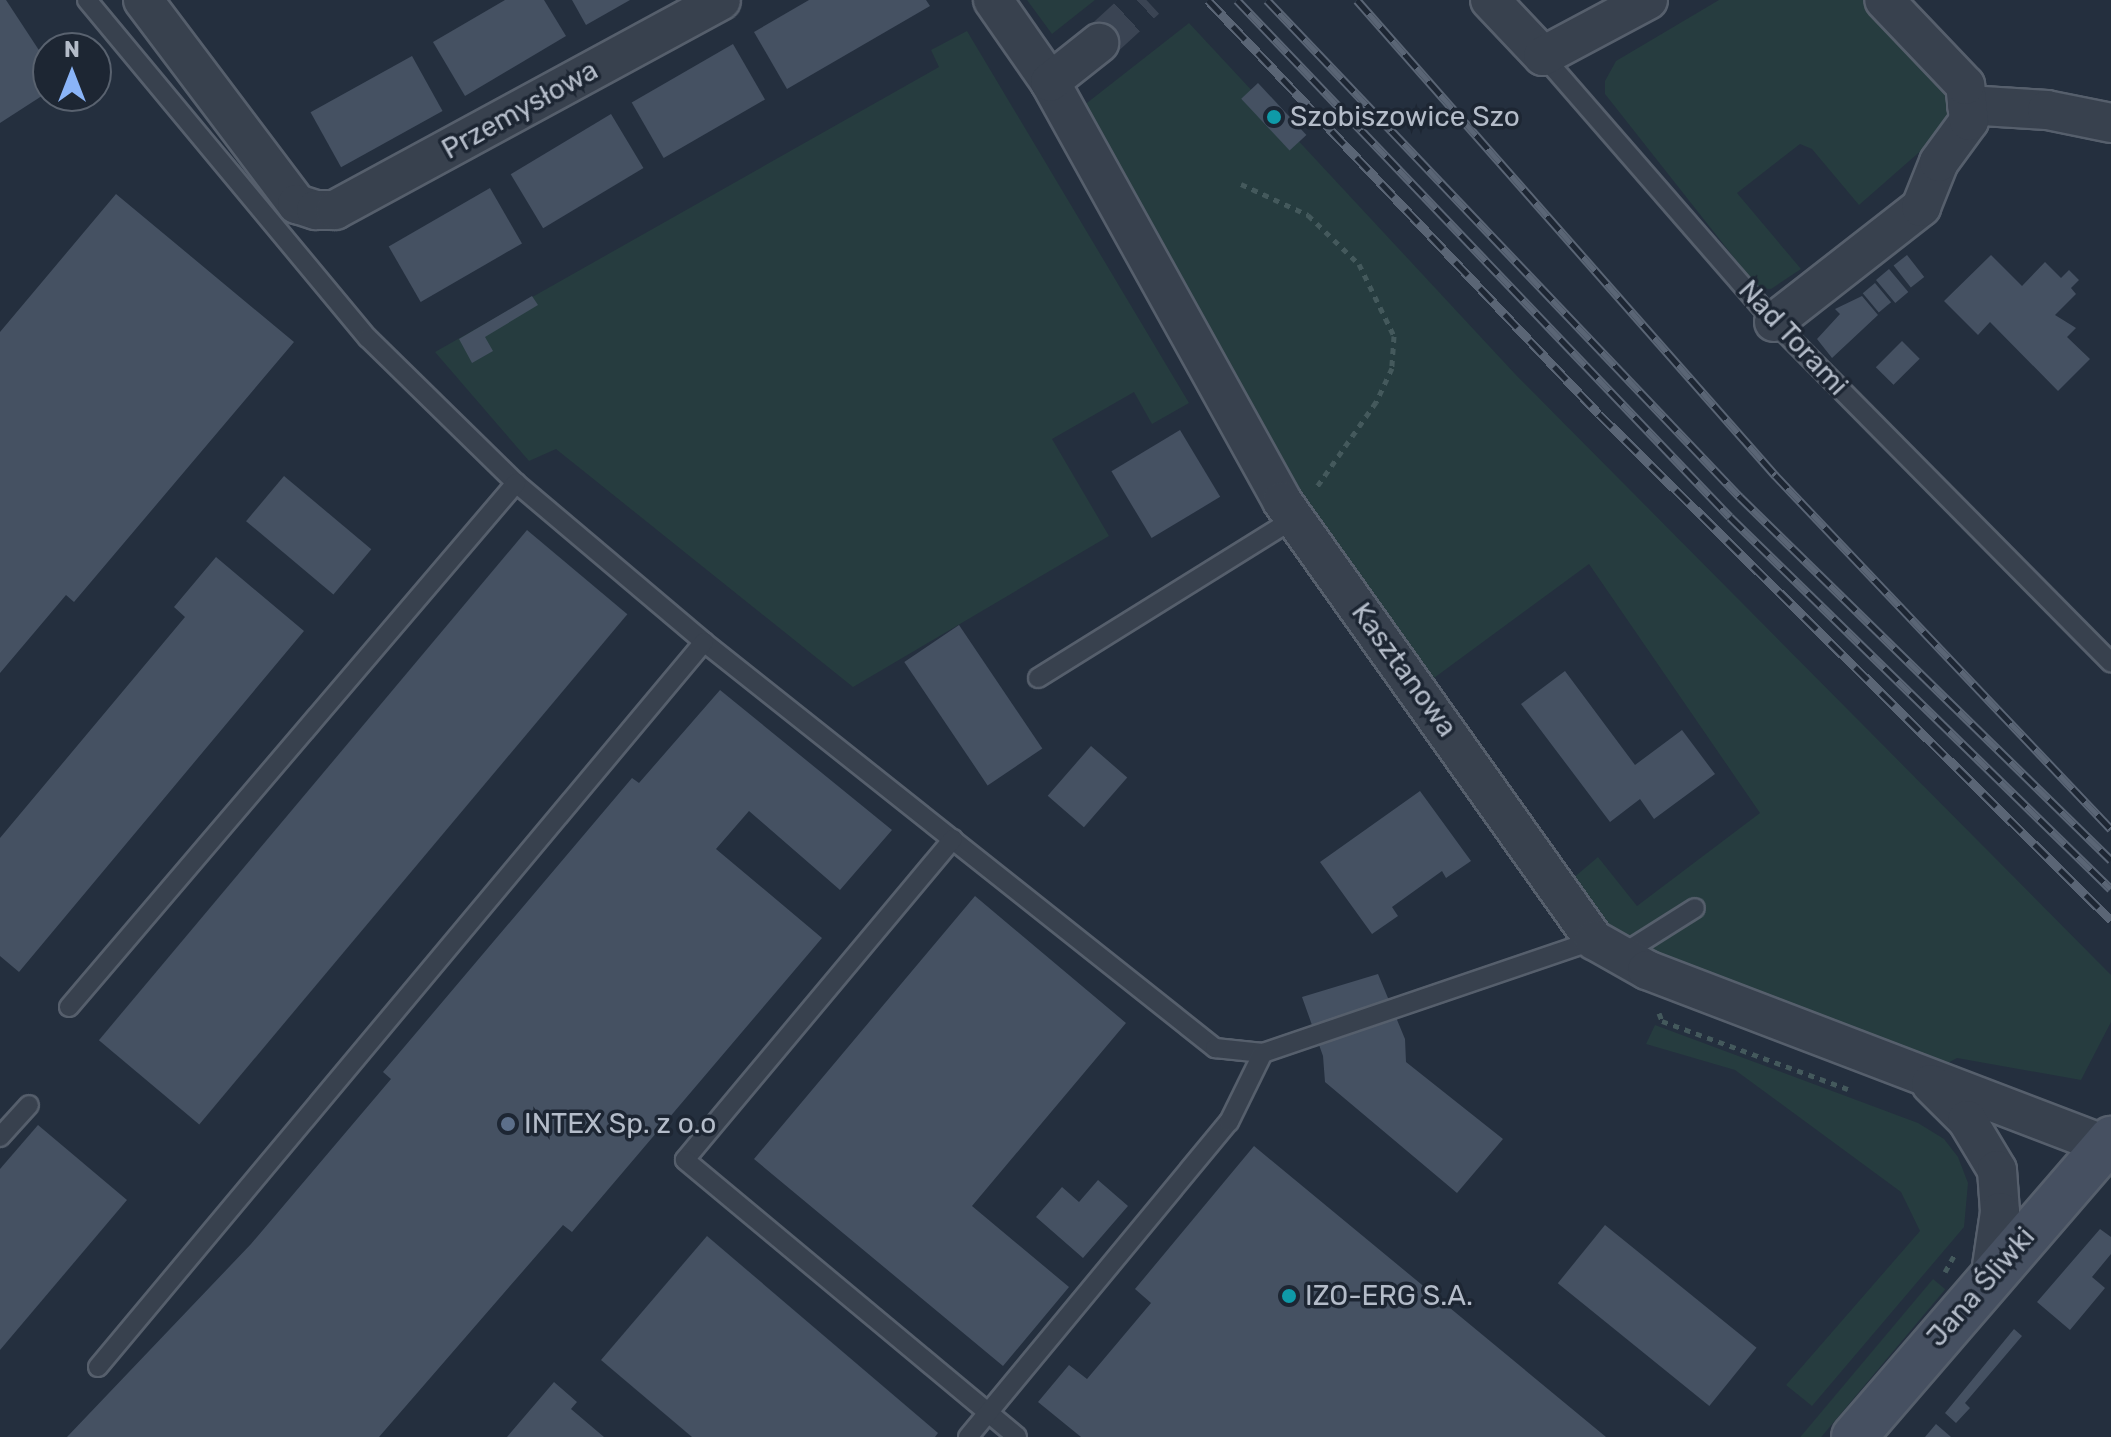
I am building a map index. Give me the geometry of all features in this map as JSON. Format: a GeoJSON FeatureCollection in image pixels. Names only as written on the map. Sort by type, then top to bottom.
{"type":"FeatureCollection","features":[{"type":"Feature","properties":{"kind":"street","name":"Przemysłowa"},"geometry":{"type":"LineString","coordinates":[[143,0],[297,204],[316,210],[335,210],[721,0]]}},
{"type":"Feature","properties":{"kind":"street"},"geometry":{"type":"LineString","coordinates":[[993,0],[1050,82],[1099,43]]}},
{"type":"Feature","properties":{"kind":"street","name":"Nad Torami"},"geometry":{"type":"LineString","coordinates":[[1490,0],[1543,56]]}},
{"type":"Feature","properties":{"kind":"street"},"geometry":{"type":"LineString","coordinates":[[1543,56],[1648,0]]}},
{"type":"Feature","properties":{"kind":"street"},"geometry":{"type":"LineString","coordinates":[[1774,322],[1921,207],[1939,162],[1969,121],[1965,85],[1884,0]]}},
{"type":"Feature","properties":{"kind":"street","name":"Kasztanowa"},"geometry":{"type":"LineString","coordinates":[[1050,82],[1295,518],[1608,947],[1647,970],[1924,1076],[2109,1142]]}},
{"type":"Feature","properties":{"kind":"street"},"geometry":{"type":"LineString","coordinates":[[1967,105],[2047,110],[2111,123]]}},
{"type":"Feature","properties":{"kind":"street","name":"Kasztanowa"},"geometry":{"type":"LineString","coordinates":[[1924,1076],[1967,1120],[1997,1170],[2000,1212],[1970,1264]]}},
{"type":"Feature","properties":{"kind":"street","name":"Jana Śliwki"},"geometry":{"type":"LineString","coordinates":[[1854,1437],[1970,1264],[2109,1142]]}},
{"type":"Feature","properties":{"kind":"lane"},"geometry":{"type":"LineString","coordinates":[[87,0],[368,338],[516,483],[704,642],[1215,1048],[1263,1053],[1608,947],[1695,908]]}},
{"type":"Feature","properties":{"kind":"lane","name":"Nad Torami"},"geometry":{"type":"LineString","coordinates":[[1543,56],[1774,322],[2111,663]]}},
{"type":"Feature","properties":{"kind":"lane"},"geometry":{"type":"LineString","coordinates":[[69,1007],[516,483]]}},
{"type":"Feature","properties":{"kind":"lane"},"geometry":{"type":"LineString","coordinates":[[1038,678],[1295,518]]}},
{"type":"Feature","properties":{"kind":"lane"},"geometry":{"type":"LineString","coordinates":[[98,1367],[704,642]]}},
{"type":"Feature","properties":{"kind":"lane"},"geometry":{"type":"LineString","coordinates":[[953,839],[685,1160],[1017,1437]]}},
{"type":"Feature","properties":{"kind":"lane"},"geometry":{"type":"LineString","coordinates":[[968,1437],[1229,1122],[1263,1053]]}},
{"type":"Feature","properties":{"kind":"lane"},"geometry":{"type":"LineString","coordinates":[[0,1137],[29,1105]]}},
{"type":"Feature","properties":{"kind":"path"},"geometry":{"type":"LineString","coordinates":[[1241,184],[1308,215],[1359,264],[1394,336],[1392,368],[1376,402],[1295,518]]}},
{"type":"Feature","properties":{"kind":"path"},"geometry":{"type":"LineString","coordinates":[[1662,1021],[1853,1091]]}},
{"type":"Feature","properties":{"kind":"green space"},"geometry":{"type":"Polygon","coordinates":[[[1027,0],[1095,0],[1052,34],[1027,0]]]}},
{"type":"Feature","properties":{"kind":"green space"},"geometry":{"type":"Polygon","coordinates":[[[1719,0],[1867,0],[1958,94],[1948,127],[1859,205],[1812,149],[1800,144],[1737,193],[1801,269],[1771,289],[1758,288],[1605,94],[1605,81],[1616,61],[1719,0]]]}},
{"type":"Feature","properties":{"kind":"green space"},"geometry":{"type":"Polygon","coordinates":[[[1189,23],[1516,375],[2111,975],[2111,1022],[2081,1080],[1957,1058],[1924,1076],[1647,970],[1558,891],[1598,857],[1637,906],[1760,813],[1589,564],[1419,689],[1069,117],[1189,23]]]}},
{"type":"Feature","properties":{"kind":"green space"},"geometry":{"type":"Polygon","coordinates":[[[967,31],[1189,403],[1152,424],[1134,392],[1052,439],[1109,536],[853,687],[556,449],[529,461],[435,352],[939,67],[931,50],[967,31]]]}},
{"type":"Feature","properties":{"kind":"green space"},"geometry":{"type":"Polygon","coordinates":[[[1655,1025],[1918,1123],[1944,1139],[1958,1157],[1968,1183],[1964,1227],[1812,1406],[1786,1385],[1920,1231],[1901,1192],[1735,1070],[1646,1044],[1655,1025]]]}},
{"type":"Feature","properties":{"kind":"green space"},"geometry":{"type":"Polygon","coordinates":[[[1933,1279],[1945,1289],[1821,1437],[1801,1437],[1933,1279]]]}},
{"type":"Feature","properties":{"kind":"building"},"geometry":{"type":"Polygon","coordinates":[[[0,0],[6,0],[32,40],[32,102],[0,123],[0,0]]]}},
{"type":"Feature","properties":{"kind":"building"},"geometry":{"type":"Polygon","coordinates":[[[505,0],[544,0],[566,36],[465,96],[433,42],[505,0]]]}},
{"type":"Feature","properties":{"kind":"building"},"geometry":{"type":"Polygon","coordinates":[[[572,0],[630,0],[586,25],[572,0]]]}},
{"type":"Feature","properties":{"kind":"building"},"geometry":{"type":"Polygon","coordinates":[[[809,0],[926,0],[930,6],[787,89],[754,32],[809,0]]]}},
{"type":"Feature","properties":{"kind":"building"},"geometry":{"type":"Polygon","coordinates":[[[733,44],[765,99],[664,158],[632,102],[733,44]]]}},
{"type":"Feature","properties":{"kind":"building"},"geometry":{"type":"Polygon","coordinates":[[[412,56],[443,111],[341,167],[311,112],[412,56]]]}},
{"type":"Feature","properties":{"kind":"building","name":"Szobiszowice Szo"},"geometry":{"type":"Polygon","coordinates":[[[1258,83],[1306,135],[1290,151],[1241,99],[1258,83]]]}},
{"type":"Feature","properties":{"kind":"building"},"geometry":{"type":"Polygon","coordinates":[[[611,114],[643,168],[543,228],[511,174],[611,114]]]}},
{"type":"Feature","properties":{"kind":"building"},"geometry":{"type":"Polygon","coordinates":[[[490,188],[522,243],[421,302],[389,247],[490,188]]]}},
{"type":"Feature","properties":{"kind":"building"},"geometry":{"type":"Polygon","coordinates":[[[116,194],[294,342],[74,602],[66,595],[0,673],[0,332],[116,194]]]}},
{"type":"Feature","properties":{"kind":"building"},"geometry":{"type":"Polygon","coordinates":[[[1907,255],[1924,277],[1911,288],[1894,265],[1907,255]]]}},
{"type":"Feature","properties":{"kind":"building"},"geometry":{"type":"Polygon","coordinates":[[[1991,255],[2022,286],[2045,262],[2061,278],[2069,270],[2079,280],[2071,288],[2076,294],[2055,315],[2076,328],[2067,337],[2090,359],[2058,391],[1990,322],[1978,335],[1944,301],[1991,255]]]}},
{"type":"Feature","properties":{"kind":"building"},"geometry":{"type":"Polygon","coordinates":[[[1889,269],[1908,292],[1895,303],[1876,280],[1889,269]]]}},
{"type":"Feature","properties":{"kind":"building"},"geometry":{"type":"Polygon","coordinates":[[[1875,283],[1891,302],[1879,312],[1863,293],[1875,283]]]}},
{"type":"Feature","properties":{"kind":"building"},"geometry":{"type":"Polygon","coordinates":[[[532,296],[538,305],[485,337],[493,351],[472,363],[459,339],[532,296]]]}},
{"type":"Feature","properties":{"kind":"building"},"geometry":{"type":"Polygon","coordinates":[[[1862,296],[1878,315],[1832,358],[1817,339],[1840,314],[1835,309],[1862,296]]]}},
{"type":"Feature","properties":{"kind":"building"},"geometry":{"type":"Polygon","coordinates":[[[1902,341],[1920,359],[1894,385],[1876,367],[1902,341]]]}},
{"type":"Feature","properties":{"kind":"building"},"geometry":{"type":"Polygon","coordinates":[[[1180,430],[1220,497],[1152,538],[1111,471],[1180,430]]]}},
{"type":"Feature","properties":{"kind":"building"},"geometry":{"type":"Polygon","coordinates":[[[284,476],[371,549],[333,594],[246,521],[284,476]]]}},
{"type":"Feature","properties":{"kind":"building"},"geometry":{"type":"Polygon","coordinates":[[[527,530],[627,614],[199,1124],[99,1040],[527,530]]]}},
{"type":"Feature","properties":{"kind":"building"},"geometry":{"type":"Polygon","coordinates":[[[216,557],[304,631],[19,972],[0,956],[0,838],[185,617],[174,607],[216,557]]]}},
{"type":"Feature","properties":{"kind":"building"},"geometry":{"type":"Polygon","coordinates":[[[959,625],[1042,749],[988,785],[904,662],[959,625]]]}},
{"type":"Feature","properties":{"kind":"building"},"geometry":{"type":"Polygon","coordinates":[[[1565,671],[1635,765],[1682,730],[1715,774],[1654,819],[1640,799],[1610,822],[1521,704],[1565,671]]]}},
{"type":"Feature","properties":{"kind":"building","name":"INTEX Sp. z o.o"},"geometry":{"type":"Polygon","coordinates":[[[720,690],[892,830],[840,890],[749,811],[716,849],[822,938],[572,1232],[563,1225],[379,1437],[67,1437],[251,1244],[391,1079],[383,1072],[632,778],[639,783],[720,690]]]}},
{"type":"Feature","properties":{"kind":"building"},"geometry":{"type":"Polygon","coordinates":[[[1091,746],[1127,777],[1084,827],[1048,796],[1091,746]]]}},
{"type":"Feature","properties":{"kind":"building"},"geometry":{"type":"Polygon","coordinates":[[[1420,791],[1471,861],[1446,878],[1442,871],[1392,907],[1398,916],[1372,934],[1320,862],[1420,791]]]}},
{"type":"Feature","properties":{"kind":"building"},"geometry":{"type":"Polygon","coordinates":[[[975,896],[1126,1023],[972,1206],[1069,1287],[1003,1366],[754,1159],[975,896]]]}},
{"type":"Feature","properties":{"kind":"building"},"geometry":{"type":"Polygon","coordinates":[[[1378,974],[1405,1039],[1406,1062],[1503,1139],[1457,1193],[1325,1082],[1323,1056],[1302,997],[1378,974]]]}},
{"type":"Feature","properties":{"kind":"building"},"geometry":{"type":"Polygon","coordinates":[[[38,1125],[127,1200],[0,1350],[0,1169],[38,1125]]]}},
{"type":"Feature","properties":{"kind":"building","name":"IZO-ERG S.A."},"geometry":{"type":"Polygon","coordinates":[[[1254,1146],[1606,1437],[1081,1437],[1038,1402],[1069,1365],[1087,1379],[1151,1303],[1135,1289],[1254,1146]]]}},
{"type":"Feature","properties":{"kind":"building"},"geometry":{"type":"Polygon","coordinates":[[[1098,1180],[1128,1206],[1083,1258],[1036,1217],[1062,1187],[1079,1202],[1098,1180]]]}},
{"type":"Feature","properties":{"kind":"building"},"geometry":{"type":"Polygon","coordinates":[[[1605,1225],[1757,1348],[1709,1406],[1558,1283],[1605,1225]]]}},
{"type":"Feature","properties":{"kind":"building"},"geometry":{"type":"Polygon","coordinates":[[[2100,1229],[2111,1237],[2111,1254],[2092,1277],[2105,1288],[2070,1330],[2037,1302],[2100,1229]]]}},
{"type":"Feature","properties":{"kind":"building"},"geometry":{"type":"Polygon","coordinates":[[[707,1236],[938,1433],[935,1437],[692,1437],[601,1360],[707,1236]]]}},
{"type":"Feature","properties":{"kind":"building"},"geometry":{"type":"Polygon","coordinates":[[[2014,1329],[2022,1336],[1965,1403],[1970,1408],[1956,1423],[1945,1413],[2014,1329]]]}},
{"type":"Feature","properties":{"kind":"building"},"geometry":{"type":"Polygon","coordinates":[[[554,1382],[577,1402],[571,1409],[604,1437],[507,1437],[554,1382]]]}},
{"type":"Feature","properties":{"kind":"building"},"geometry":{"type":"Polygon","coordinates":[[[1936,1424],[1951,1437],[1925,1437],[1936,1424]]]}},
{"type":"Feature","properties":{"kind":"tunnel"},"geometry":{"type":"LineString","coordinates":[[1099,43],[1146,0]]}},
{"type":"Feature","properties":{"kind":"railway"},"geometry":{"type":"LineString","coordinates":[[1208,0],[1599,414],[2111,920]]}},
{"type":"Feature","properties":{"kind":"railway"},"geometry":{"type":"LineString","coordinates":[[1237,0],[1730,517],[2111,889]]}},
{"type":"Feature","properties":{"kind":"railway"},"geometry":{"type":"LineString","coordinates":[[1267,0],[1740,497],[2111,860]]}},
{"type":"Feature","properties":{"kind":"railway"},"geometry":{"type":"LineString","coordinates":[[1357,0],[1775,475],[2111,829]]}},
{"type":"Feature","properties":{"kind":"place","name":"Szobiszowice Szo"},"geometry":{"type":"Point","coordinates":[1274,117]}},
{"type":"Feature","properties":{"kind":"place","name":"INTEX Sp. z o.o"},"geometry":{"type":"Point","coordinates":[508,1124]}},
{"type":"Feature","properties":{"kind":"place","name":"IZO-ERG S.A."},"geometry":{"type":"Point","coordinates":[1289,1296]}}]}
